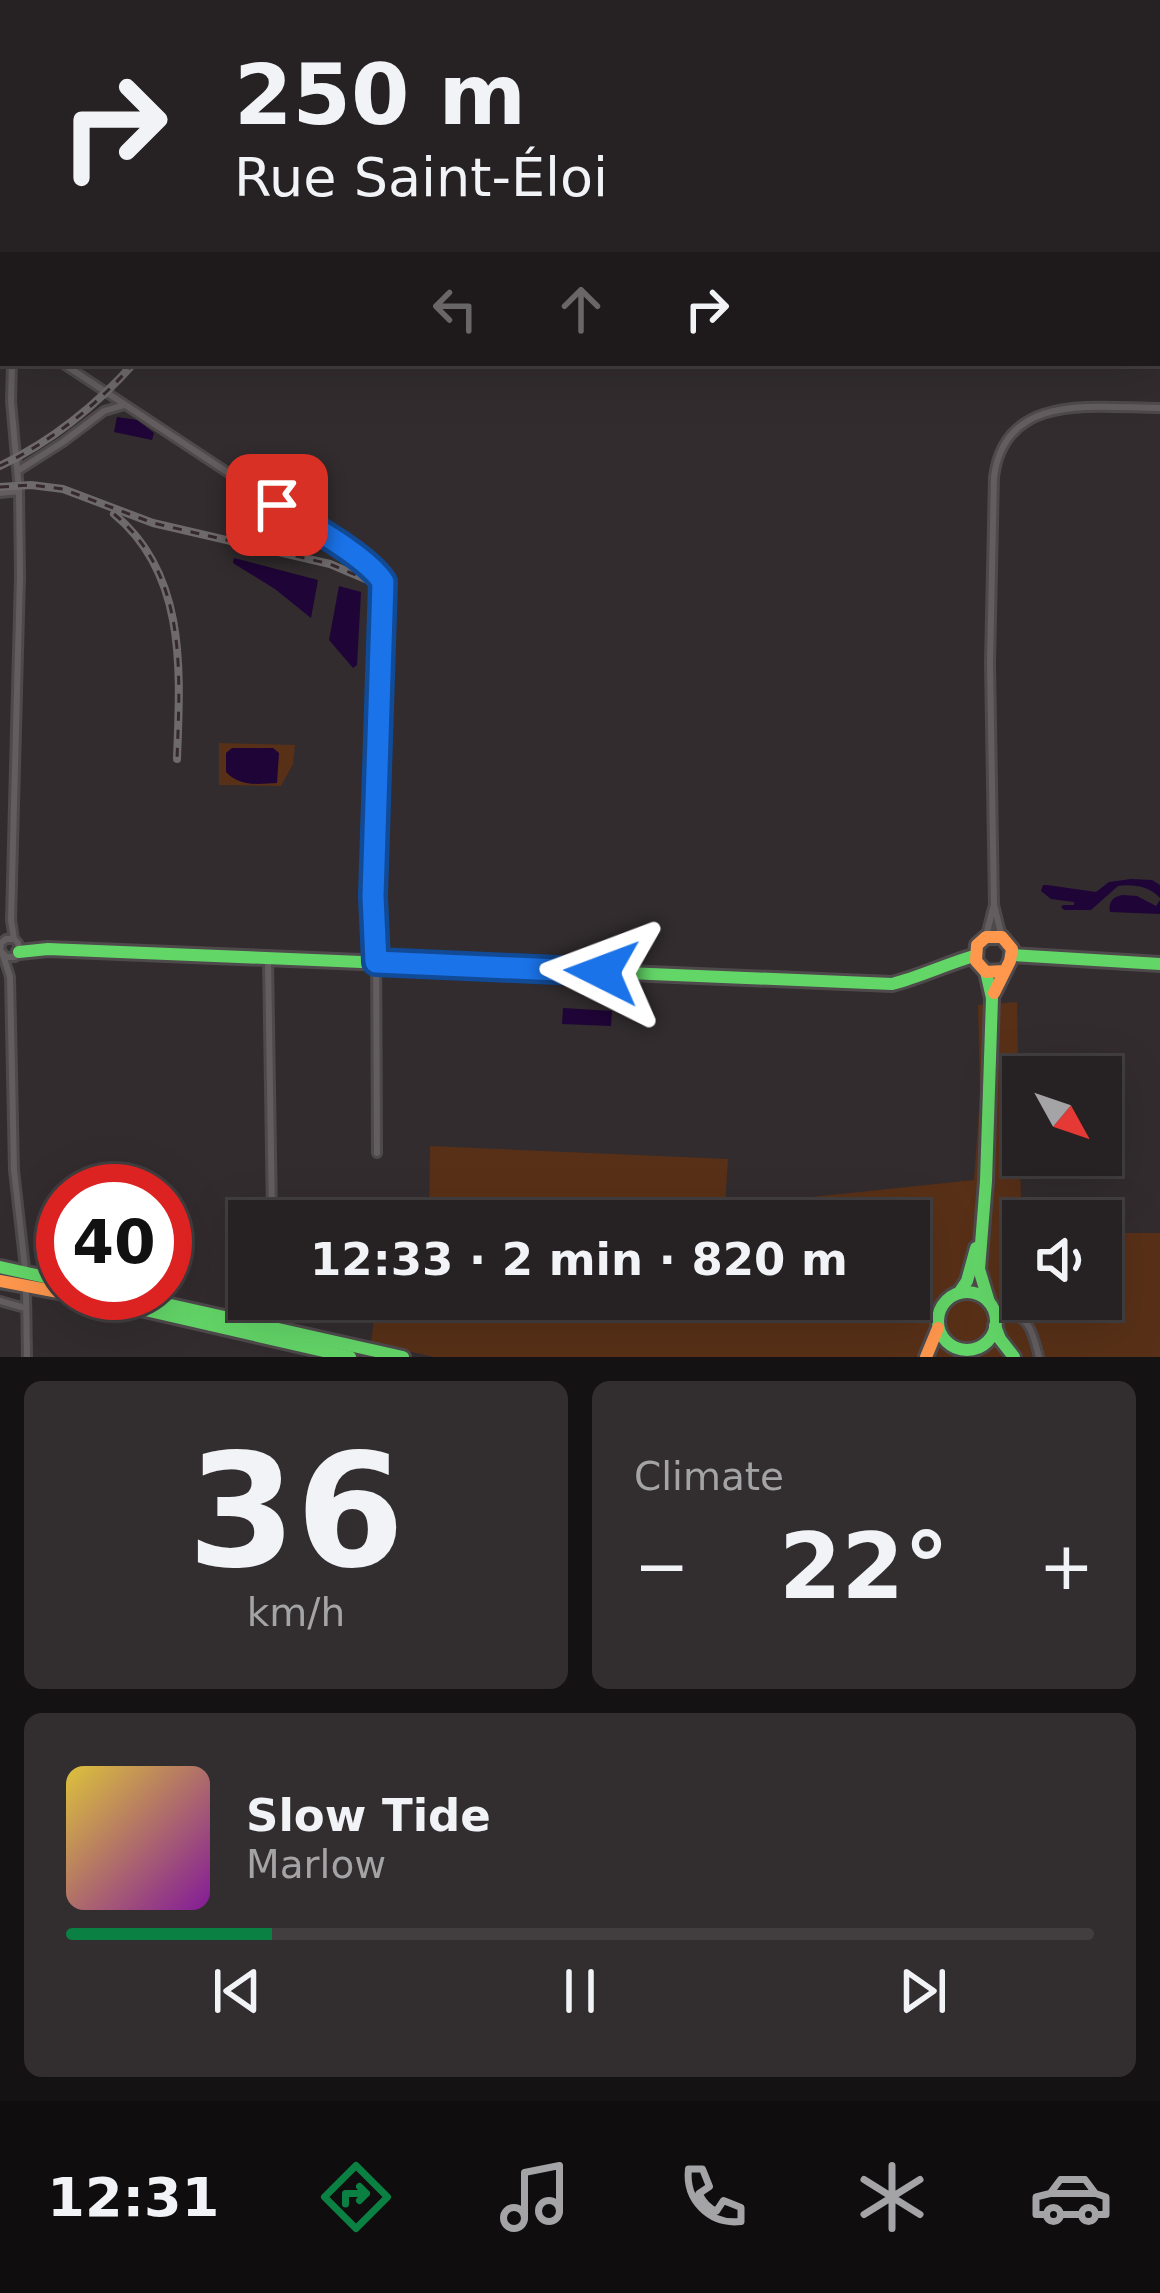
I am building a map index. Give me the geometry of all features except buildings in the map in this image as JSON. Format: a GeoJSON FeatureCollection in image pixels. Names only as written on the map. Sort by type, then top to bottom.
{"type":"FeatureCollection","features":[{"type":"Feature","properties":{"kind":"main road"},"geometry":{"type":"LineString","coordinates":[[992,998],[1013,955],[1002,937],[986,937],[977,945],[978,966],[986,972],[1004,971]]}},
{"type":"Feature","properties":{"kind":"main road"},"geometry":{"type":"LineString","coordinates":[[17,947],[892,985],[974,956]]}},
{"type":"Feature","properties":{"kind":"main road"},"geometry":{"type":"LineString","coordinates":[[1013,955],[1160,964]]}},
{"type":"Feature","properties":{"kind":"main road"},"geometry":{"type":"LineString","coordinates":[[986,972],[992,998],[979,1269],[1000,1339],[1014,1357]]}},
{"type":"Feature","properties":{"kind":"main road"},"geometry":{"type":"LineString","coordinates":[[959,1293],[971,1269],[982,1220]]}},
{"type":"Feature","properties":{"kind":"main road"},"geometry":{"type":"LineString","coordinates":[[0,1267],[36,1275]]}},
{"type":"Feature","properties":{"kind":"main road"},"geometry":{"type":"LineString","coordinates":[[0,1279],[36,1286]]}},
{"type":"Feature","properties":{"kind":"main road"},"geometry":{"type":"LineString","coordinates":[[0,1279],[36,1285]]}},
{"type":"Feature","properties":{"kind":"main road"},"geometry":{"type":"LineString","coordinates":[[926,1357],[941,1307],[948,1299],[975,1293],[988,1302]]}},
{"type":"Feature","properties":{"kind":"main road"},"geometry":{"type":"LineString","coordinates":[[192,1313],[403,1357]]}},
{"type":"Feature","properties":{"kind":"main road"},"geometry":{"type":"LineString","coordinates":[[192,1317],[350,1357]]}},
{"type":"Feature","properties":{"kind":"main road"},"geometry":{"type":"LineString","coordinates":[[938,1324],[950,1350],[969,1353],[987,1341],[995,1322]]}},
{"type":"Feature","properties":{"kind":"street"},"geometry":{"type":"LineString","coordinates":[[12,366],[19,616],[11,920],[17,947],[10,977],[14,1170],[25,1268]]}},
{"type":"Feature","properties":{"kind":"street"},"geometry":{"type":"LineString","coordinates":[[67,366],[380,575],[384,587],[373,896],[377,1154]]}},
{"type":"Feature","properties":{"kind":"street"},"geometry":{"type":"LineString","coordinates":[[18,471],[104,411],[118,405],[133,408]]}},
{"type":"Feature","properties":{"kind":"street"},"geometry":{"type":"LineString","coordinates":[[1002,937],[994,905],[990,663],[994,477],[1000,451],[1018,426],[1049,411],[1160,408]]}},
{"type":"Feature","properties":{"kind":"street"},"geometry":{"type":"LineString","coordinates":[[0,494],[19,491]]}},
{"type":"Feature","properties":{"kind":"street"},"geometry":{"type":"LineString","coordinates":[[986,937],[994,905]]}},
{"type":"Feature","properties":{"kind":"street"},"geometry":{"type":"LineString","coordinates":[[10,977],[1,948],[11,920]]}},
{"type":"Feature","properties":{"kind":"street"},"geometry":{"type":"LineString","coordinates":[[1,948],[12,958],[17,947]]}},
{"type":"Feature","properties":{"kind":"street"},"geometry":{"type":"LineString","coordinates":[[1,948],[17,947]]}},
{"type":"Feature","properties":{"kind":"street"},"geometry":{"type":"LineString","coordinates":[[268,958],[272,1200]]}},
{"type":"Feature","properties":{"kind":"street"},"geometry":{"type":"LineString","coordinates":[[26,1291],[27,1357]]}},
{"type":"Feature","properties":{"kind":"street"},"geometry":{"type":"LineString","coordinates":[[0,1301],[26,1308]]}},
{"type":"Feature","properties":{"kind":"street"},"geometry":{"type":"LineString","coordinates":[[995,1322],[1005,1312],[1023,1318],[1030,1325],[1040,1357]]}},
{"type":"Feature","properties":{"kind":"shaded area"},"geometry":{"type":"Polygon","coordinates":[[[117,417],[137,420],[154,433],[152,440],[114,432],[117,417]]]}},
{"type":"Feature","properties":{"kind":"shaded area"},"geometry":{"type":"Polygon","coordinates":[[[234,558],[318,580],[311,618],[233,563],[234,558]]]}},
{"type":"Feature","properties":{"kind":"shaded area"},"geometry":{"type":"Polygon","coordinates":[[[339,586],[361,592],[357,665],[353,668],[329,640],[339,586]]]}},
{"type":"Feature","properties":{"kind":"shaded area"},"geometry":{"type":"Polygon","coordinates":[[[219,743],[295,745],[293,764],[281,786],[219,785],[219,743]]]}},
{"type":"Feature","properties":{"kind":"shaded area"},"geometry":{"type":"Polygon","coordinates":[[[232,748],[273,748],[279,753],[277,783],[250,784],[231,777],[226,772],[226,753],[232,748]]]}},
{"type":"Feature","properties":{"kind":"shaded area"},"geometry":{"type":"Polygon","coordinates":[[[1131,879],[1160,885],[1160,898],[1140,887],[1118,886],[1091,910],[1064,910],[1063,905],[1074,902],[1051,899],[1041,891],[1047,885],[1096,892],[1109,882],[1131,879]]]}},
{"type":"Feature","properties":{"kind":"shaded area"},"geometry":{"type":"Polygon","coordinates":[[[1137,896],[1156,906],[1160,900],[1160,914],[1110,912],[1112,900],[1137,896]]]}},
{"type":"Feature","properties":{"kind":"shaded area"},"geometry":{"type":"Polygon","coordinates":[[[1017,1002],[1018,1056],[1002,1056],[1002,1176],[1021,1176],[1021,1200],[1002,1200],[1002,1320],[1122,1320],[1122,1233],[1160,1233],[1160,1357],[434,1357],[371,1343],[374,1320],[930,1320],[930,1200],[782,1200],[974,1180],[980,1095],[978,1005],[1017,1002]]]}},
{"type":"Feature","properties":{"kind":"shaded area"},"geometry":{"type":"Polygon","coordinates":[[[563,1008],[612,1011],[611,1026],[562,1024],[563,1008]]]}},
{"type":"Feature","properties":{"kind":"shaded area"},"geometry":{"type":"Polygon","coordinates":[[[430,1146],[728,1159],[725,1200],[429,1200],[430,1146]]]}},
{"type":"Feature","properties":{"kind":"railway"},"geometry":{"type":"LineString","coordinates":[[0,466],[72,421],[131,366]]}},
{"type":"Feature","properties":{"kind":"railway"},"geometry":{"type":"LineString","coordinates":[[0,487],[63,489],[153,523],[330,564],[389,589]]}},
{"type":"Feature","properties":{"kind":"railway"},"geometry":{"type":"LineString","coordinates":[[114,514],[138,539],[167,596],[178,660],[177,759]]}},
{"type":"Feature","properties":{"kind":"traffic: fast"},"geometry":{"type":"LineString","coordinates":[[19,952],[48,949],[892,984],[974,956]]}},
{"type":"Feature","properties":{"kind":"traffic: fast"},"geometry":{"type":"LineString","coordinates":[[1013,955],[1160,964]]}},
{"type":"Feature","properties":{"kind":"traffic: fast"},"geometry":{"type":"LineString","coordinates":[[986,972],[992,998],[979,1269],[989,1302]]}},
{"type":"Feature","properties":{"kind":"traffic: fast"},"geometry":{"type":"LineString","coordinates":[[959,1293],[976,1248]]}},
{"type":"Feature","properties":{"kind":"traffic: fast"},"geometry":{"type":"LineString","coordinates":[[0,1267],[36,1275]]}},
{"type":"Feature","properties":{"kind":"traffic: fast"},"geometry":{"type":"LineString","coordinates":[[967,1292],[987,1301],[996,1321],[987,1341],[967,1350],[947,1341],[938,1321],[947,1301],[967,1292]]}},
{"type":"Feature","properties":{"kind":"traffic: fast"},"geometry":{"type":"LineString","coordinates":[[192,1310],[403,1357]]}},
{"type":"Feature","properties":{"kind":"traffic: fast"},"geometry":{"type":"LineString","coordinates":[[189,1320],[350,1357]]}},
{"type":"Feature","properties":{"kind":"traffic: fast"},"geometry":{"type":"LineString","coordinates":[[995,1326],[1014,1357]]}},
{"type":"Feature","properties":{"kind":"traffic: slow"},"geometry":{"type":"LineString","coordinates":[[994,993],[1010,961],[1012,949],[1002,937],[986,937],[977,945],[976,961],[986,972],[1003,971]]}},
{"type":"Feature","properties":{"kind":"traffic: slow"},"geometry":{"type":"LineString","coordinates":[[0,1281],[36,1288]]}},
{"type":"Feature","properties":{"kind":"traffic: slow"},"geometry":{"type":"LineString","coordinates":[[926,1357],[938,1328]]}},
{"type":"Feature","properties":{"kind":"route"},"geometry":{"type":"LineString","coordinates":[[277,505],[380,575],[383,582],[373,896],[376,962],[602,972]]}}]}
